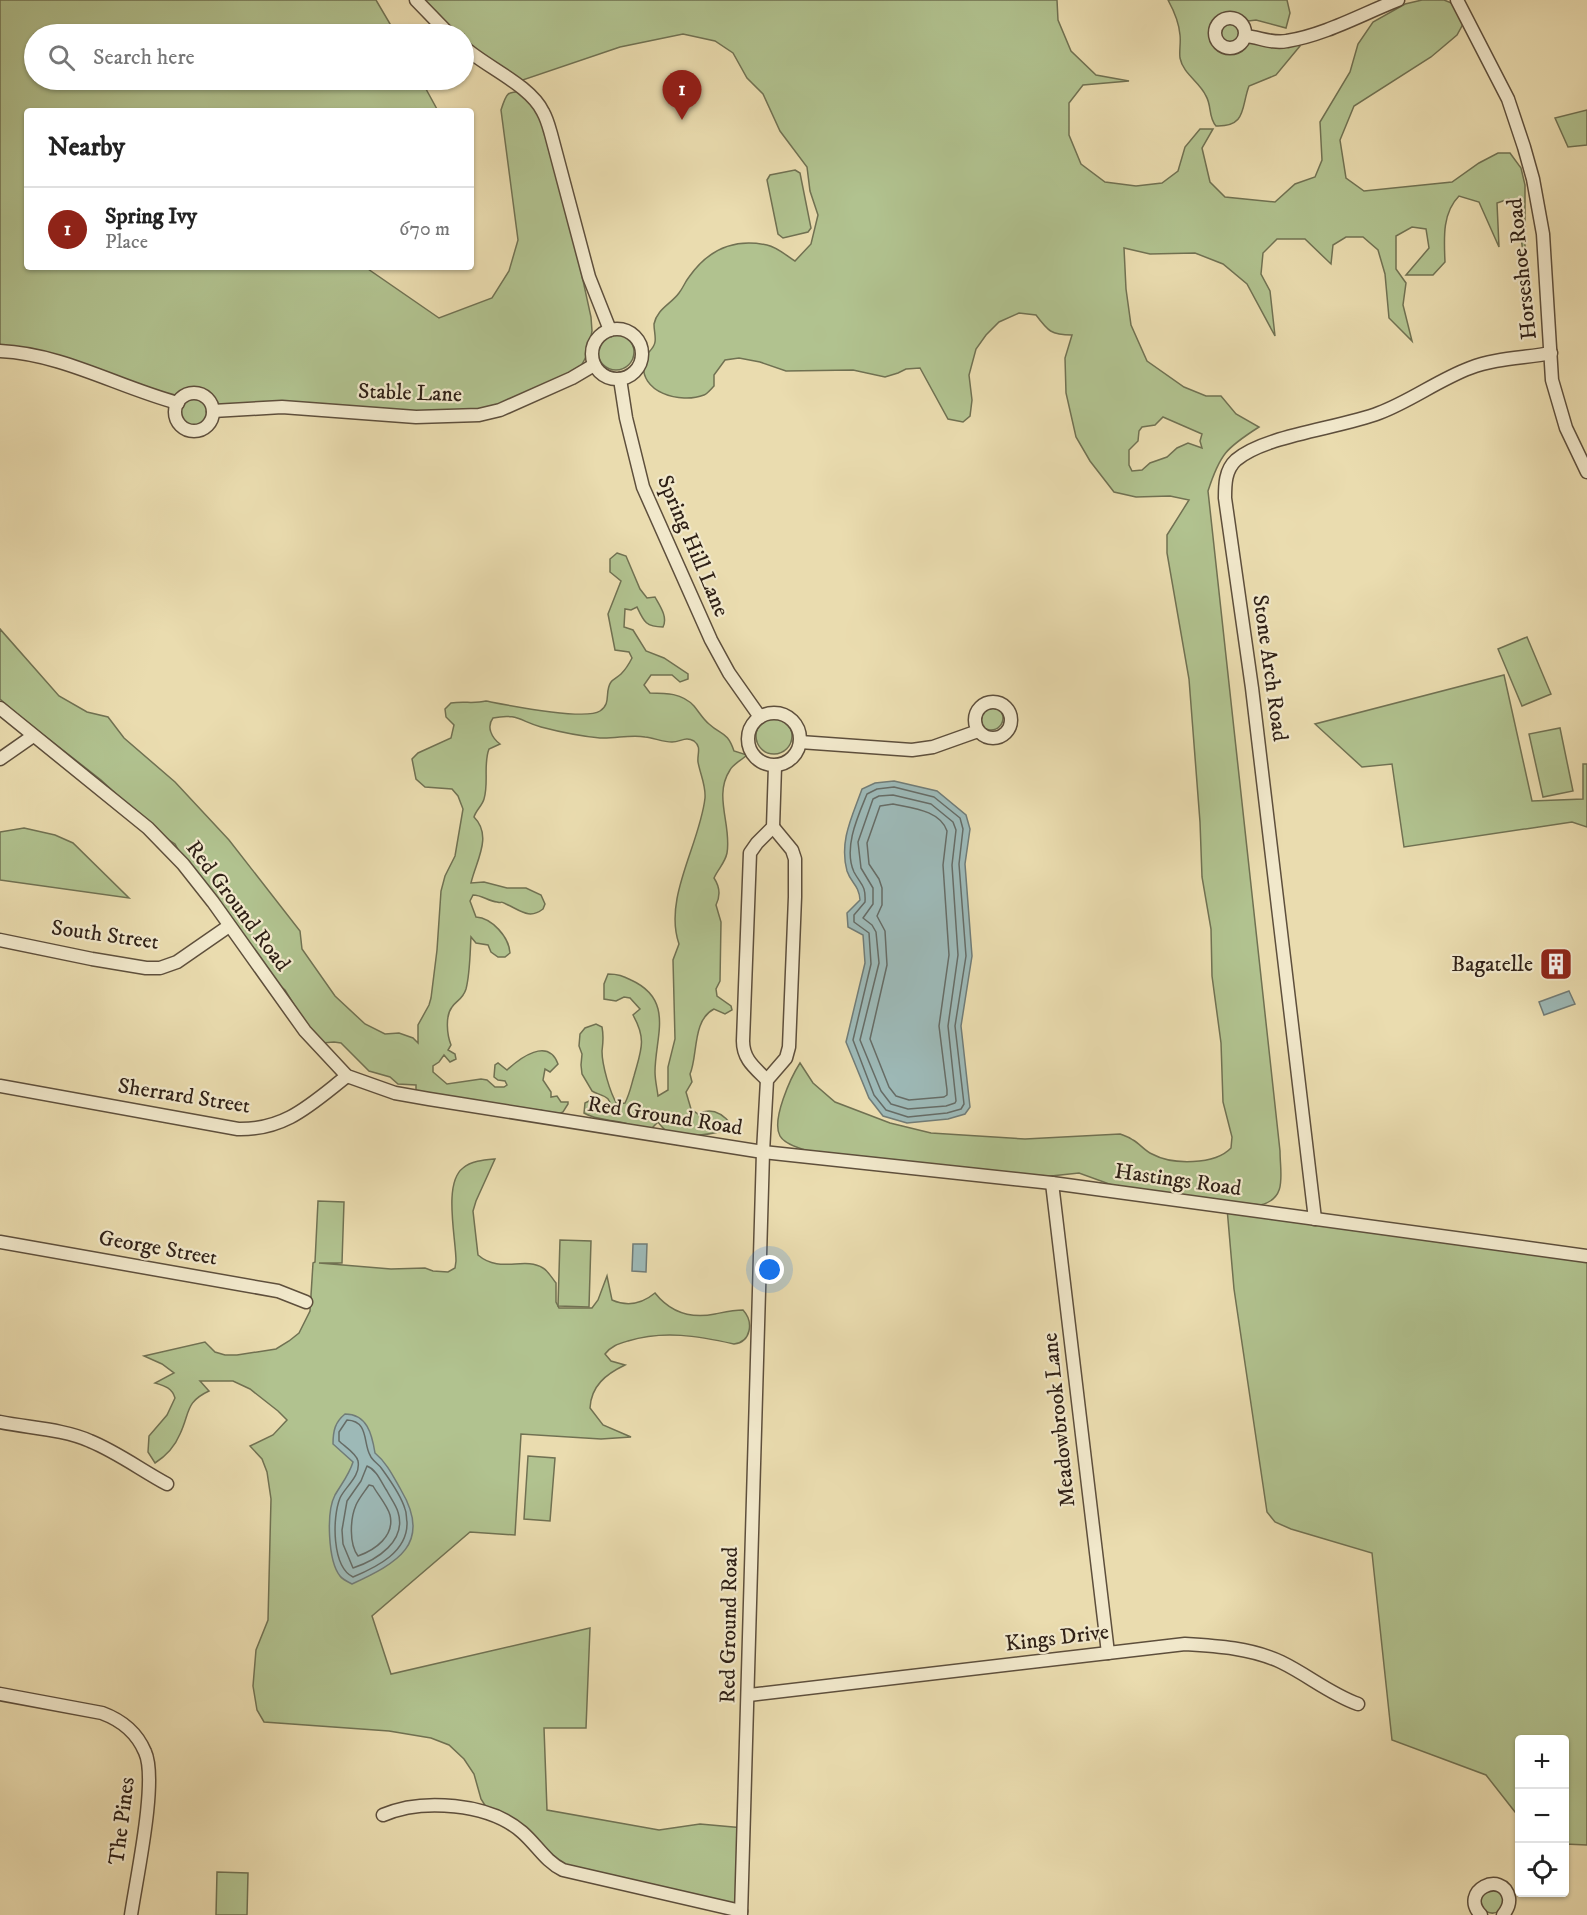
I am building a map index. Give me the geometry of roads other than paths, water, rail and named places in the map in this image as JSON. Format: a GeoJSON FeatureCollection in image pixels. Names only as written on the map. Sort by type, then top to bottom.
{"type":"FeatureCollection","features":[{"type":"Feature","properties":{"kind":"street"},"geometry":{"type":"LineString","coordinates":[[416,0],[439,24]]}},
{"type":"Feature","properties":{"kind":"street"},"geometry":{"type":"LineString","coordinates":[[1245,36],[1271,42],[1287,41],[1320,32],[1398,0]]}},
{"type":"Feature","properties":{"kind":"street","name":"Horseshoe Road"},"geometry":{"type":"LineString","coordinates":[[1457,0],[1508,99],[1533,179],[1543,234],[1552,380],[1566,428],[1587,472]]}},
{"type":"Feature","properties":{"kind":"street"},"geometry":{"type":"LineString","coordinates":[[474,55],[526,91],[543,112],[589,277],[610,330]]}},
{"type":"Feature","properties":{"kind":"street"},"geometry":{"type":"LineString","coordinates":[[610,330],[624,330],[630,333],[636,337],[642,349],[639,366],[628,377],[620,379],[605,376],[594,365],[592,355],[594,344],[600,335],[610,330]]}},
{"type":"Feature","properties":{"kind":"street"},"geometry":{"type":"LineString","coordinates":[[0,351],[58,360],[148,396],[178,403]]}},
{"type":"Feature","properties":{"kind":"street","name":"Stone Arch Road"},"geometry":{"type":"LineString","coordinates":[[1315,1220],[1254,700],[1225,498],[1225,479],[1235,460],[1254,448],[1379,413],[1471,367],[1489,362],[1551,354]]}},
{"type":"Feature","properties":{"kind":"street","name":"Stable Lane"},"geometry":{"type":"LineString","coordinates":[[213,411],[282,407],[416,417],[479,416],[527,399],[594,365]]}},
{"type":"Feature","properties":{"kind":"street","name":"Spring Hill Lane"},"geometry":{"type":"LineString","coordinates":[[620,379],[626,418],[643,487],[711,640],[729,673],[760,717]]}},
{"type":"Feature","properties":{"kind":"street"},"geometry":{"type":"LineString","coordinates":[[198,394],[208,400],[213,411],[212,417],[205,427],[193,431],[178,422],[176,409],[178,403],[186,395],[198,394]]}},
{"type":"Feature","properties":{"kind":"street","name":"Red Ground Road"},"geometry":{"type":"LineString","coordinates":[[0,708],[148,828],[183,864],[305,1031],[346,1076],[395,1093],[429,1100],[763,1152],[741,1913]]}},
{"type":"Feature","properties":{"kind":"street"},"geometry":{"type":"LineString","coordinates":[[776,713],[792,719],[800,734],[801,742],[795,756],[775,766],[759,760],[749,747],[749,730],[760,717],[776,713]]}},
{"type":"Feature","properties":{"kind":"street"},"geometry":{"type":"LineString","coordinates":[[801,742],[912,750],[933,747],[978,731]]}},
{"type":"Feature","properties":{"kind":"street"},"geometry":{"type":"LineString","coordinates":[[0,759],[33,736]]}},
{"type":"Feature","properties":{"kind":"street"},"geometry":{"type":"LineString","coordinates":[[763,1152],[766,1080],[786,1058],[789,1047],[795,897],[795,859],[792,850],[773,827],[775,766]]}},
{"type":"Feature","properties":{"kind":"street"},"geometry":{"type":"LineString","coordinates":[[766,1080],[747,1060],[743,1051],[743,1041],[750,853],[773,827]]}},
{"type":"Feature","properties":{"kind":"street","name":"South Street"},"geometry":{"type":"LineString","coordinates":[[0,940],[92,959],[146,968],[160,968],[177,962],[229,926]]}},
{"type":"Feature","properties":{"kind":"street","name":"Sherrard Street"},"geometry":{"type":"LineString","coordinates":[[0,1086],[238,1129],[255,1130],[284,1122],[301,1112],[346,1076]]}},
{"type":"Feature","properties":{"kind":"street","name":"Hastings Road"},"geometry":{"type":"LineString","coordinates":[[763,1152],[1052,1183],[1587,1256]]}},
{"type":"Feature","properties":{"kind":"street","name":"Meadowbrook Lane"},"geometry":{"type":"LineString","coordinates":[[1052,1183],[1108,1653]]}},
{"type":"Feature","properties":{"kind":"street","name":"George Street"},"geometry":{"type":"LineString","coordinates":[[0,1242],[278,1291],[306,1302]]}},
{"type":"Feature","properties":{"kind":"street"},"geometry":{"type":"LineString","coordinates":[[0,1422],[88,1440],[107,1448],[166,1484]]}},
{"type":"Feature","properties":{"kind":"street","name":"Kings Drive"},"geometry":{"type":"LineString","coordinates":[[748,1695],[1185,1644],[1226,1646],[1278,1661],[1341,1698],[1358,1704]]}},
{"type":"Feature","properties":{"kind":"street","name":"The Pines"},"geometry":{"type":"LineString","coordinates":[[0,1694],[102,1713],[114,1717],[137,1737],[150,1766],[148,1802],[131,1915]]}},
{"type":"Feature","properties":{"kind":"street"},"geometry":{"type":"LineString","coordinates":[[383,1815],[398,1808],[431,1805],[473,1810],[509,1823],[523,1833],[547,1860],[563,1869],[741,1913]]}},
{"type":"Feature","properties":{"kind":"street"},"geometry":{"type":"LineString","coordinates":[[1482,1915],[1477,1910],[1475,1899],[1480,1889],[1491,1884],[1502,1887],[1509,1896],[1509,1907],[1503,1915]]}},
{"type":"Feature","properties":{"kind":"water"},"geometry":{"type":"Polygon","coordinates":[[[894,781],[937,791],[966,815],[970,829],[965,864],[972,956],[961,1026],[970,1107],[965,1114],[948,1119],[907,1123],[883,1116],[869,1098],[846,1042],[865,963],[863,935],[848,927],[847,913],[860,900],[858,891],[847,871],[846,839],[862,789],[875,783],[894,781]]]}},
{"type":"Feature","properties":{"kind":"water"},"geometry":{"type":"Polygon","coordinates":[[[1569,991],[1575,1004],[1544,1015],[1539,1002],[1569,991]]]}},
{"type":"Feature","properties":{"kind":"water"},"geometry":{"type":"Polygon","coordinates":[[[633,1244],[647,1244],[646,1272],[632,1271],[633,1244]]]}},
{"type":"Feature","properties":{"kind":"water"},"geometry":{"type":"Polygon","coordinates":[[[345,1414],[359,1417],[367,1426],[375,1453],[386,1465],[401,1490],[410,1509],[413,1525],[411,1538],[396,1559],[352,1584],[341,1577],[336,1569],[329,1524],[335,1495],[353,1462],[333,1444],[335,1427],[345,1414]]]}},
{"type":"Feature","properties":{"kind":"place","name":"Spring Ivy"},"geometry":{"type":"Point","coordinates":[682,120]}},
{"type":"Feature","properties":{"kind":"place","name":"Bagatelle"},"geometry":{"type":"Point","coordinates":[1556,964]}}]}
